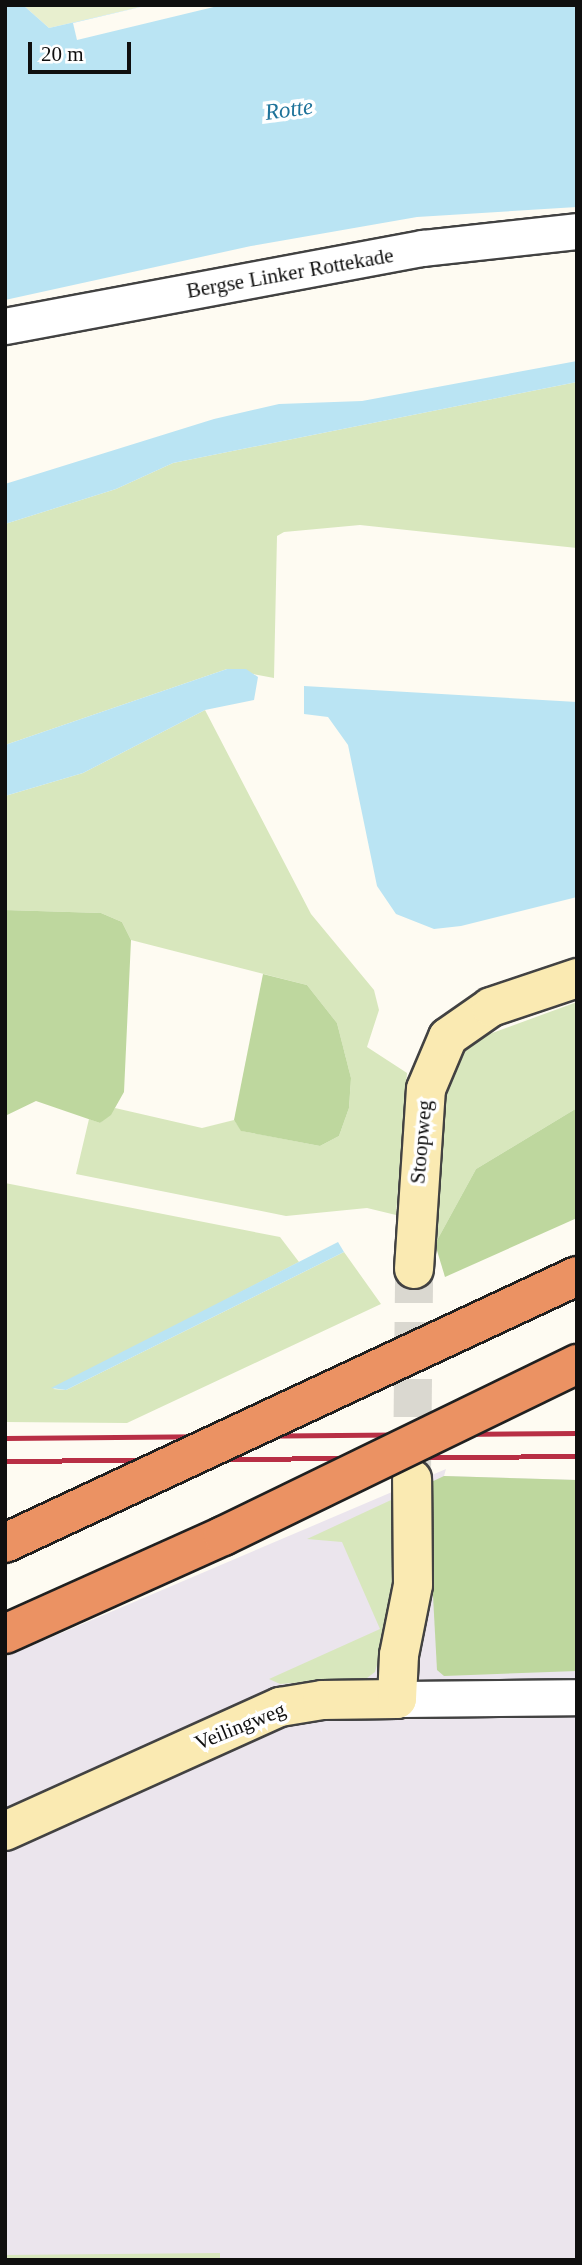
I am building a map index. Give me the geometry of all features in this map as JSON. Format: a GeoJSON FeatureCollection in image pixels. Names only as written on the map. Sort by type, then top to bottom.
{"type":"FeatureCollection","features":[{"type":"Feature","properties":{"kind":"highway"},"geometry":{"type":"LineString","coordinates":[[5,1543],[577,1276]]}},
{"type":"Feature","properties":{"kind":"highway"},"geometry":{"type":"LineString","coordinates":[[5,1634],[223,1536],[577,1364]]}},
{"type":"Feature","properties":{"kind":"street","name":"Bergse Linker Rottekade"},"geometry":{"type":"LineString","coordinates":[[5,326],[423,248],[577,231]]}},
{"type":"Feature","properties":{"kind":"street","name":"Stoopweg"},"geometry":{"type":"LineString","coordinates":[[414,1269],[426,1089],[448,1037],[491,1007],[577,978]]}},
{"type":"Feature","properties":{"kind":"street"},"geometry":{"type":"LineString","coordinates":[[397,1699],[400,1655],[413,1585],[412,1479]]}},
{"type":"Feature","properties":{"kind":"street","name":"Veilingweg"},"geometry":{"type":"LineString","coordinates":[[5,1831],[270,1711],[322,1700],[577,1697]]}},
{"type":"Feature","properties":{"kind":"shaded area"},"geometry":{"type":"Polygon","coordinates":[[[446,1469],[444,1476],[577,1480],[577,2260],[5,2260],[5,1657],[446,1469]]]}},
{"type":"Feature","properties":{"kind":"green space"},"geometry":{"type":"Polygon","coordinates":[[[23,5],[149,5],[49,28],[23,5]]]}},
{"type":"Feature","properties":{"kind":"green space"},"geometry":{"type":"Polygon","coordinates":[[[577,382],[577,548],[360,525],[284,532],[277,536],[274,678],[227,669],[5,745],[5,524],[116,489],[173,463],[577,382]]]}},
{"type":"Feature","properties":{"kind":"green space"},"geometry":{"type":"Polygon","coordinates":[[[205,710],[311,914],[374,990],[379,1010],[367,1047],[407,1073],[396,1215],[367,1208],[286,1216],[76,1174],[89,1119],[100,1123],[115,1108],[202,1128],[234,1120],[242,1131],[320,1146],[339,1136],[349,1108],[351,1078],[337,1023],[307,985],[131,940],[122,922],[101,913],[5,910],[5,796],[83,773],[205,710]]]}},
{"type":"Feature","properties":{"kind":"green space"},"geometry":{"type":"Polygon","coordinates":[[[5,910],[101,913],[122,922],[131,940],[124,1092],[111,1115],[100,1123],[36,1101],[5,1116],[5,910]]]}},
{"type":"Feature","properties":{"kind":"green space"},"geometry":{"type":"Polygon","coordinates":[[[263,974],[307,985],[337,1023],[351,1078],[349,1108],[339,1136],[320,1146],[241,1131],[234,1120],[263,974]]]}},
{"type":"Feature","properties":{"kind":"green space"},"geometry":{"type":"Polygon","coordinates":[[[577,1002],[577,1108],[476,1169],[435,1244],[444,1087],[458,1059],[473,1040],[577,1002]]]}},
{"type":"Feature","properties":{"kind":"green space"},"geometry":{"type":"Polygon","coordinates":[[[577,1108],[577,1218],[445,1277],[435,1244],[476,1169],[577,1108]]]}},
{"type":"Feature","properties":{"kind":"green space"},"geometry":{"type":"Polygon","coordinates":[[[5,1183],[280,1237],[299,1262],[53,1389],[66,1390],[344,1252],[381,1304],[127,1423],[5,1422],[5,1183]]]}},
{"type":"Feature","properties":{"kind":"green space"},"geometry":{"type":"Polygon","coordinates":[[[444,1476],[577,1480],[577,1671],[444,1676],[437,1670],[427,1484],[444,1476]]]}},
{"type":"Feature","properties":{"kind":"green space"},"geometry":{"type":"Polygon","coordinates":[[[404,1494],[402,1577],[375,1672],[367,1678],[280,1684],[269,1679],[380,1629],[342,1542],[307,1539],[404,1494]]]}},
{"type":"Feature","properties":{"kind":"green space"},"geometry":{"type":"Polygon","coordinates":[[[220,2253],[220,2260],[5,2260],[5,2255],[220,2253]]]}},
{"type":"Feature","properties":{"kind":"water","name":"Rotte"},"geometry":{"type":"Polygon","coordinates":[[[5,5],[23,5],[49,28],[149,5],[577,5],[577,207],[417,217],[251,246],[5,300],[5,5]]]}},
{"type":"Feature","properties":{"kind":"water"},"geometry":{"type":"Polygon","coordinates":[[[577,361],[577,382],[173,463],[116,489],[5,524],[5,484],[214,419],[279,404],[362,401],[577,361]]]}},
{"type":"Feature","properties":{"kind":"water"},"geometry":{"type":"Polygon","coordinates":[[[227,669],[246,669],[258,677],[254,700],[205,710],[83,773],[5,796],[5,745],[227,669]]]}},
{"type":"Feature","properties":{"kind":"water"},"geometry":{"type":"Polygon","coordinates":[[[304,686],[577,702],[577,897],[461,926],[434,929],[396,914],[377,886],[348,745],[328,717],[304,714],[304,686]]]}},
{"type":"Feature","properties":{"kind":"water"},"geometry":{"type":"Polygon","coordinates":[[[338,1242],[344,1252],[66,1390],[51,1388],[338,1242]]]}},
{"type":"Feature","properties":{"kind":"pier"},"geometry":{"type":"Polygon","coordinates":[[[149,5],[222,5],[77,40],[73,23],[149,5]]]}},
{"type":"Feature","properties":{"kind":"tunnel"},"geometry":{"type":"LineString","coordinates":[[412,1474],[414,1269]]}},
{"type":"Feature","properties":{"kind":"railway"},"geometry":{"type":"LineString","coordinates":[[5,1438],[577,1433]]}},
{"type":"Feature","properties":{"kind":"railway"},"geometry":{"type":"LineString","coordinates":[[5,1461],[577,1456]]}}]}
